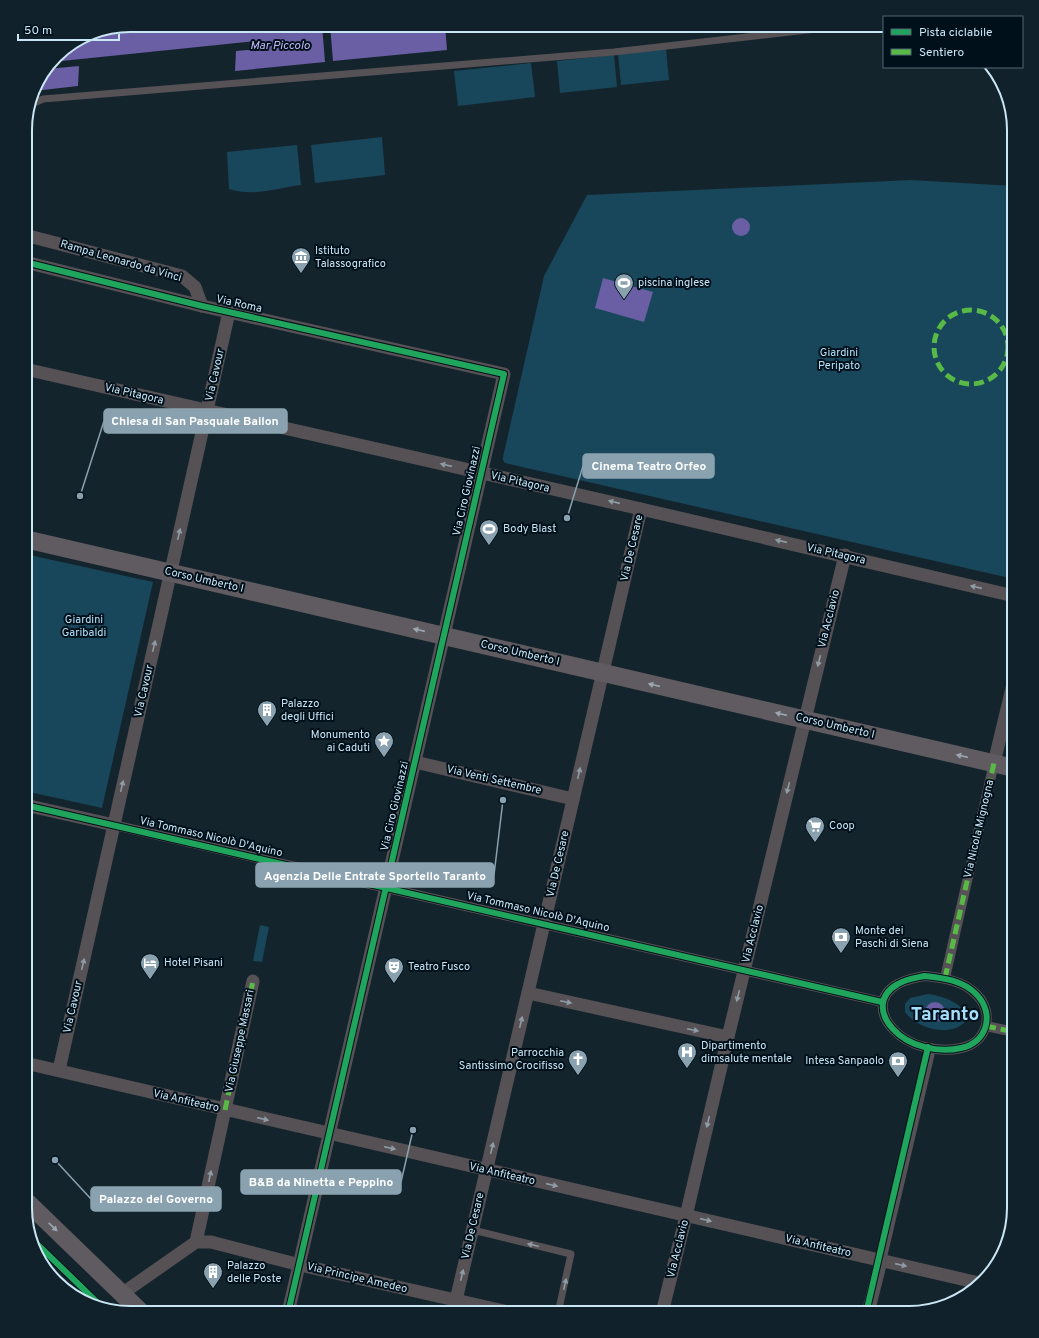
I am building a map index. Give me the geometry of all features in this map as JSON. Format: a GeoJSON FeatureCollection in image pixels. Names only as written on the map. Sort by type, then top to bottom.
{"type":"FeatureCollection","features":[{"type":"Feature","properties":{"kind":"main road","name":"Corso Umberto I"},"geometry":{"type":"LineString","coordinates":[[32,541],[1007,766]]}},
{"type":"Feature","properties":{"kind":"main road"},"geometry":{"type":"LineString","coordinates":[[32,1207],[135,1306]]}},
{"type":"Feature","properties":{"kind":"street","name":"Rampa Leonardo da Vinci"},"geometry":{"type":"LineString","coordinates":[[32,237],[182,276],[195,287],[202,306]]}},
{"type":"Feature","properties":{"kind":"street","name":"Via Roma"},"geometry":{"type":"LineString","coordinates":[[32,264],[202,306],[504,374]]}},
{"type":"Feature","properties":{"kind":"street","name":"Via Cavour"},"geometry":{"type":"LineString","coordinates":[[59,1070],[229,312]]}},
{"type":"Feature","properties":{"kind":"street","name":"Via Pitagora"},"geometry":{"type":"LineString","coordinates":[[32,371],[641,508],[1007,594]]}},
{"type":"Feature","properties":{"kind":"street","name":"Via Ciro Giovinazzi"},"geometry":{"type":"LineString","coordinates":[[290,1306],[504,374]]}},
{"type":"Feature","properties":{"kind":"street","name":"Via De Cesare"},"geometry":{"type":"LineString","coordinates":[[455,1306],[641,508]]}},
{"type":"Feature","properties":{"kind":"street","name":"Via Acclavio"},"geometry":{"type":"LineString","coordinates":[[664,1306],[844,556]]}},
{"type":"Feature","properties":{"kind":"street","name":"Via Nicola Mignogna"},"geometry":{"type":"LineString","coordinates":[[945,978],[1007,709]]}},
{"type":"Feature","properties":{"kind":"street","name":"Via Venti Settembre"},"geometry":{"type":"LineString","coordinates":[[415,762],[573,799]]}},
{"type":"Feature","properties":{"kind":"street","name":"Via Tommaso Nicolò D'Aquino"},"geometry":{"type":"LineString","coordinates":[[32,807],[882,1002]]}},
{"type":"Feature","properties":{"kind":"street"},"geometry":{"type":"LineString","coordinates":[[924,976],[945,978],[957,982],[977,994],[984,1005],[988,1016],[983,1035],[974,1043],[963,1048],[939,1050],[918,1045],[894,1030],[886,1020],[882,1002],[888,992],[897,984],[911,978],[924,976]]}},
{"type":"Feature","properties":{"kind":"street","name":"Via Giuseppe Massari"},"geometry":{"type":"LineString","coordinates":[[196,1242],[253,981]]}},
{"type":"Feature","properties":{"kind":"street"},"geometry":{"type":"LineString","coordinates":[[528,993],[728,1037]]}},
{"type":"Feature","properties":{"kind":"street"},"geometry":{"type":"LineString","coordinates":[[986,1026],[1007,1030]]}},
{"type":"Feature","properties":{"kind":"street"},"geometry":{"type":"LineString","coordinates":[[870,1306],[931,1048]]}},
{"type":"Feature","properties":{"kind":"street","name":"Via Anfiteatro"},"geometry":{"type":"LineString","coordinates":[[32,1064],[973,1282]]}},
{"type":"Feature","properties":{"kind":"street"},"geometry":{"type":"LineString","coordinates":[[122,1293],[196,1242]]}},
{"type":"Feature","properties":{"kind":"street","name":"Via Principe Amedeo"},"geometry":{"type":"LineString","coordinates":[[196,1242],[211,1242],[451,1306]]}},
{"type":"Feature","properties":{"kind":"lane"},"geometry":{"type":"LineString","coordinates":[[36,102],[43,99],[614,52],[790,32]]}},
{"type":"Feature","properties":{"kind":"lane"},"geometry":{"type":"LineString","coordinates":[[472,1230],[571,1254],[560,1306]]}},
{"type":"Feature","properties":{"kind":"green space"},"geometry":{"type":"Polygon","coordinates":[[[666,49],[669,80],[621,85],[618,54],[666,49]]]}},
{"type":"Feature","properties":{"kind":"green space"},"geometry":{"type":"Polygon","coordinates":[[[614,55],[617,87],[560,93],[557,61],[614,55]]]}},
{"type":"Feature","properties":{"kind":"green space"},"geometry":{"type":"Polygon","coordinates":[[[531,63],[535,97],[458,106],[454,71],[531,63]]]}},
{"type":"Feature","properties":{"kind":"green space"},"geometry":{"type":"Polygon","coordinates":[[[382,137],[385,175],[315,183],[311,145],[382,137]]]}},
{"type":"Feature","properties":{"kind":"green space"},"geometry":{"type":"Polygon","coordinates":[[[297,145],[301,185],[256,192],[229,189],[227,152],[297,145]]]}},
{"type":"Feature","properties":{"kind":"green space","name":"Giardini Peripato"},"geometry":{"type":"Polygon","coordinates":[[[911,180],[1007,186],[1007,577],[505,463],[503,457],[544,276],[587,195],[911,180]]]}},
{"type":"Feature","properties":{"kind":"green space","name":"Giardini Garibaldi"},"geometry":{"type":"Polygon","coordinates":[[[32,556],[153,582],[102,808],[32,793],[32,556]]]}},
{"type":"Feature","properties":{"kind":"green space"},"geometry":{"type":"Polygon","coordinates":[[[260,925],[269,927],[262,962],[253,961],[260,925]]]}},
{"type":"Feature","properties":{"kind":"green space"},"geometry":{"type":"Polygon","coordinates":[[[928,994],[950,1000],[964,1010],[966,1021],[960,1026],[952,1029],[943,1030],[926,1027],[910,1018],[905,1012],[905,1004],[910,998],[928,994]],[[934,1002],[924,1013],[926,1018],[930,1021],[943,1006],[934,1002]]]}},
{"type":"Feature","properties":{"kind":"water","name":"Mar Piccolo"},"geometry":{"type":"Polygon","coordinates":[[[323,32],[325,62],[235,71],[236,51],[259,49],[257,41],[60,61],[70,52],[92,39],[117,33],[323,32]]]}},
{"type":"Feature","properties":{"kind":"water","name":"Mar Piccolo"},"geometry":{"type":"Polygon","coordinates":[[[331,32],[446,32],[447,50],[333,61],[331,32]]]}},
{"type":"Feature","properties":{"kind":"water"},"geometry":{"type":"Polygon","coordinates":[[[79,66],[78,86],[40,90],[53,68],[79,66]]]}},
{"type":"Feature","properties":{"kind":"water"},"geometry":{"type":"Polygon","coordinates":[[[741,218],[747,221],[750,227],[747,233],[741,236],[735,233],[732,227],[735,221],[741,218]]]}},
{"type":"Feature","properties":{"kind":"water","name":"piscina inglese"},"geometry":{"type":"Polygon","coordinates":[[[603,278],[653,292],[644,322],[595,308],[603,278]]]}},
{"type":"Feature","properties":{"kind":"water"},"geometry":{"type":"Polygon","coordinates":[[[935,1002],[942,1005],[945,1012],[942,1019],[935,1022],[928,1019],[925,1012],[928,1005],[935,1002]]]}},
{"type":"Feature","properties":{"kind":"marked path"},"geometry":{"type":"LineString","coordinates":[[1007,340],[1002,326],[992,316],[971,310],[950,316],[940,326],[934,347],[940,368],[950,378],[971,384],[992,378],[1002,368],[1007,354]]}},
{"type":"Feature","properties":{"kind":"marked path"},"geometry":{"type":"LineString","coordinates":[[945,978],[994,763]]}},
{"type":"Feature","properties":{"kind":"marked path"},"geometry":{"type":"LineString","coordinates":[[225,1110],[253,981]]}},
{"type":"Feature","properties":{"kind":"marked path"},"geometry":{"type":"LineString","coordinates":[[986,1026],[1007,1030]]}},
{"type":"Feature","properties":{"kind":"cycle path"},"geometry":{"type":"LineString","coordinates":[[32,264],[202,306],[504,374],[290,1306]]}},
{"type":"Feature","properties":{"kind":"cycle path"},"geometry":{"type":"LineString","coordinates":[[32,807],[882,1002]]}},
{"type":"Feature","properties":{"kind":"cycle path"},"geometry":{"type":"LineString","coordinates":[[924,976],[959,983],[977,995],[983,1003],[987,1019],[986,1027],[977,1040],[970,1045],[961,1048],[943,1050],[934,1049],[907,1040],[888,1023],[883,1011],[883,1005],[884,999],[891,988],[901,982],[924,976]]}},
{"type":"Feature","properties":{"kind":"cycle path"},"geometry":{"type":"LineString","coordinates":[[868,1306],[928,1047]]}},
{"type":"Feature","properties":{"kind":"cycle path"},"geometry":{"type":"LineString","coordinates":[[40,1247],[94,1299]]}},
{"type":"Feature","properties":{"kind":"place","name":"Istituto Talassografico"},"geometry":{"type":"Point","coordinates":[301,274]}},
{"type":"Feature","properties":{"kind":"place","name":"piscina inglese"},"geometry":{"type":"Point","coordinates":[624,300]}},
{"type":"Feature","properties":{"kind":"place","name":"Chiesa di San Pasquale Bailon"},"geometry":{"type":"Point","coordinates":[80,496]}},
{"type":"Feature","properties":{"kind":"place","name":"Cinema Teatro Orfeo"},"geometry":{"type":"Point","coordinates":[567,518]}},
{"type":"Feature","properties":{"kind":"place","name":"Body Blast"},"geometry":{"type":"Point","coordinates":[489,546]}},
{"type":"Feature","properties":{"kind":"place","name":"Palazzo degli Uffici"},"geometry":{"type":"Point","coordinates":[267,727]}},
{"type":"Feature","properties":{"kind":"place","name":"Monumento ai Caduti"},"geometry":{"type":"Point","coordinates":[384,758]}},
{"type":"Feature","properties":{"kind":"place","name":"Agenzia Delle Entrate Sportello Taranto"},"geometry":{"type":"Point","coordinates":[503,800]}},
{"type":"Feature","properties":{"kind":"place","name":"Coop"},"geometry":{"type":"Point","coordinates":[815,843]}},
{"type":"Feature","properties":{"kind":"place","name":"Monte dei Paschi di Siena"},"geometry":{"type":"Point","coordinates":[841,954]}},
{"type":"Feature","properties":{"kind":"place","name":"Hotel Pisani"},"geometry":{"type":"Point","coordinates":[150,980]}},
{"type":"Feature","properties":{"kind":"place","name":"Teatro Fusco"},"geometry":{"type":"Point","coordinates":[394,984]}},
{"type":"Feature","properties":{"kind":"place","name":"Dipartimento dimsalute mentale"},"geometry":{"type":"Point","coordinates":[687,1069]}},
{"type":"Feature","properties":{"kind":"place","name":"Parrocchia Santissimo Crocifisso"},"geometry":{"type":"Point","coordinates":[578,1076]}},
{"type":"Feature","properties":{"kind":"place","name":"Intesa Sanpaolo"},"geometry":{"type":"Point","coordinates":[898,1078]}},
{"type":"Feature","properties":{"kind":"place","name":"B&B da Ninetta e Peppino"},"geometry":{"type":"Point","coordinates":[413,1130]}},
{"type":"Feature","properties":{"kind":"place","name":"Palazzo del Governo"},"geometry":{"type":"Point","coordinates":[55,1160]}},
{"type":"Feature","properties":{"kind":"place","name":"Palazzo delle Poste"},"geometry":{"type":"Point","coordinates":[213,1289]}},
{"type":"Feature","properties":{"kind":"district","name":"Taranto"},"geometry":{"type":"Point","coordinates":[945,1015]}}]}
